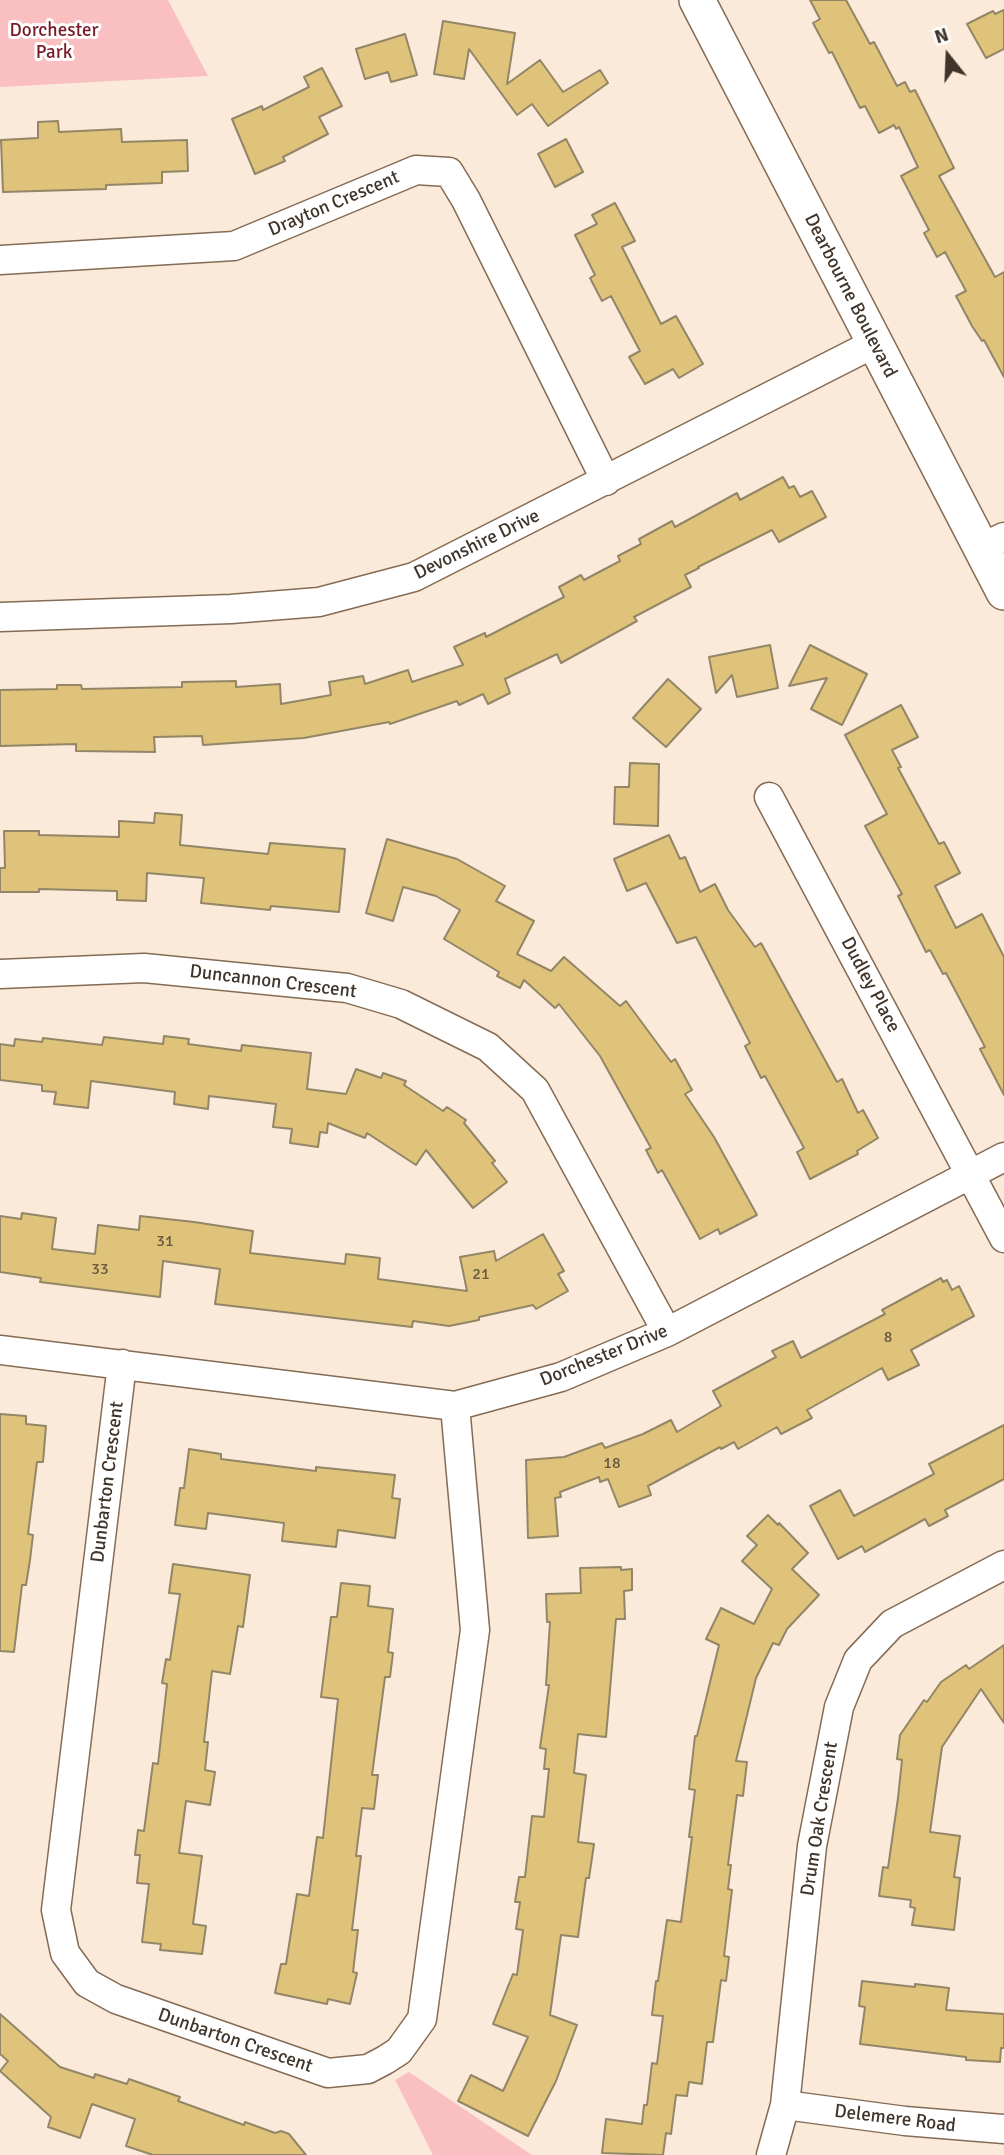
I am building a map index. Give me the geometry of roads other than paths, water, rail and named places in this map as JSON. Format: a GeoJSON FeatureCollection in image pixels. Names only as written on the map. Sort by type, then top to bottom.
{"type":"FeatureCollection","features":[{"type":"Feature","properties":{"kind":"street","name":"Dearbourne Boulevard"},"geometry":{"type":"LineString","coordinates":[[697,0],[875,343],[993,542],[1004,592]]}},
{"type":"Feature","properties":{"kind":"street","name":"Drayton Crescent"},"geometry":{"type":"LineString","coordinates":[[0,260],[234,246],[416,170],[449,172],[466,200],[606,481]]}},
{"type":"Feature","properties":{"kind":"street","name":"Devonshire Drive"},"geometry":{"type":"LineString","coordinates":[[0,617],[231,609],[319,602],[414,577],[875,343]]}},
{"type":"Feature","properties":{"kind":"street","name":"Dudley Place"},"geometry":{"type":"LineString","coordinates":[[769,797],[1004,1238]]}},
{"type":"Feature","properties":{"kind":"street","name":"Duncannon Crescent"},"geometry":{"type":"LineString","coordinates":[[0,974],[144,968],[347,988],[401,1004],[488,1047],[535,1090],[667,1332]]}},
{"type":"Feature","properties":{"kind":"street","name":"Dorchester Drive"},"geometry":{"type":"LineString","coordinates":[[0,1350],[455,1406],[561,1377],[667,1332],[1004,1157]]}},
{"type":"Feature","properties":{"kind":"street","name":"Dunbarton Crescent"},"geometry":{"type":"LineString","coordinates":[[122,1364],[56,1910],[65,1953],[87,1983],[116,1999],[328,2073],[368,2069],[385,2060],[399,2051],[422,2019],[475,1630],[455,1406]]}},
{"type":"Feature","properties":{"kind":"street","name":"Drum Oak Crescent"},"geometry":{"type":"LineString","coordinates":[[771,2155],[785,2105],[812,1846],[839,1707],[858,1660],[892,1624],[1004,1566]]}},
{"type":"Feature","properties":{"kind":"street","name":"Delemere Road"},"geometry":{"type":"LineString","coordinates":[[785,2105],[905,2121],[1004,2129]]}},
{"type":"Feature","properties":{"kind":"park label","name":"Dorchester Park"},"geometry":{"type":"Point","coordinates":[54,42]}}]}
